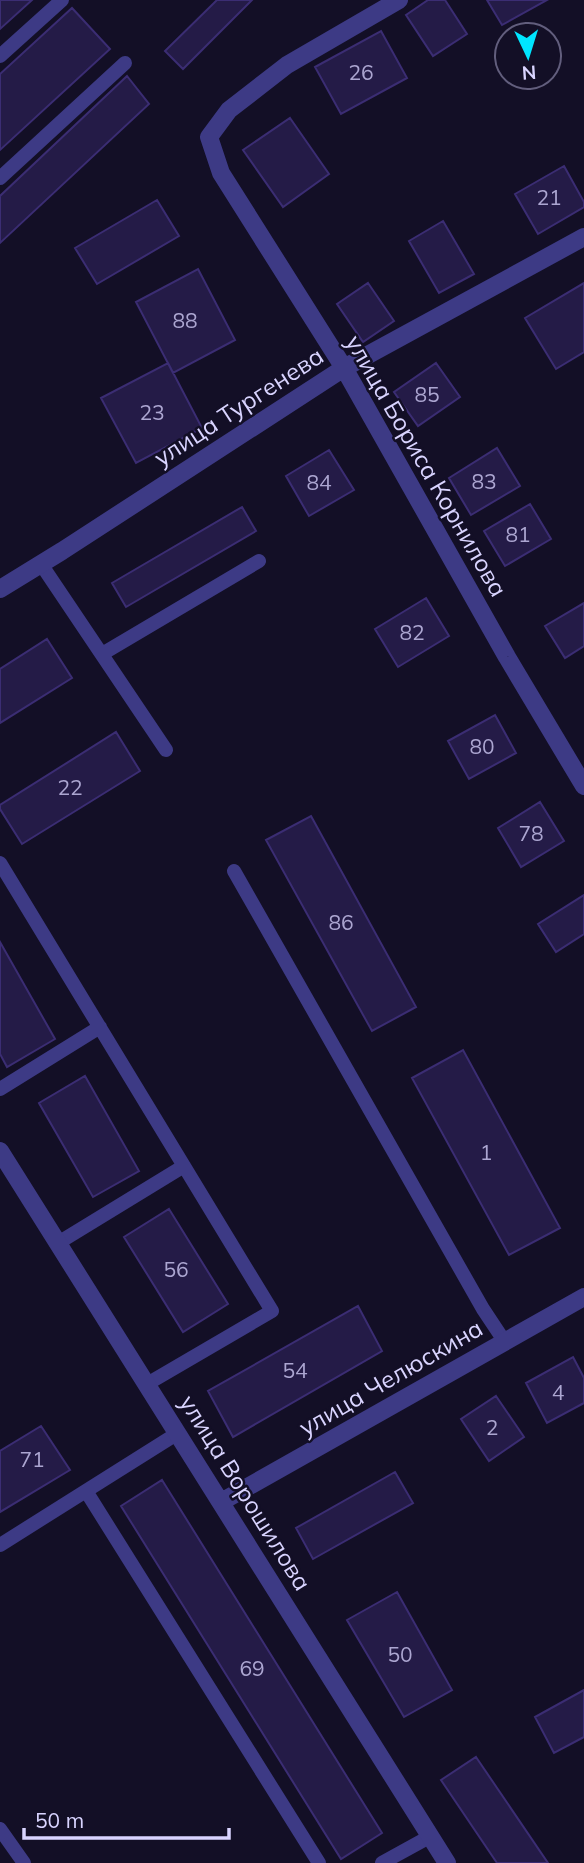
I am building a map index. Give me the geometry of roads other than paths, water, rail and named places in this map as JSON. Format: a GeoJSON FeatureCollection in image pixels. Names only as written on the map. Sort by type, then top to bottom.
{"type":"FeatureCollection","features":[{"type":"Feature","properties":{"kind":"street","name":"улица Бориса Корнилова"},"geometry":{"type":"LineString","coordinates":[[399,0],[287,65],[229,110],[209,137],[221,173],[344,368],[507,657],[584,786]]}},
{"type":"Feature","properties":{"kind":"street","name":"улица Тургенева"},"geometry":{"type":"LineString","coordinates":[[0,589],[344,368],[584,237]]}},
{"type":"Feature","properties":{"kind":"street","name":"улица Ворошилова"},"geometry":{"type":"LineString","coordinates":[[0,1151],[447,1863]]}},
{"type":"Feature","properties":{"kind":"street","name":"улица Челюскина"},"geometry":{"type":"LineString","coordinates":[[221,1502],[584,1297]]}},
{"type":"Feature","properties":{"kind":"lane"},"geometry":{"type":"LineString","coordinates":[[0,56],[62,0]]}},
{"type":"Feature","properties":{"kind":"lane"},"geometry":{"type":"LineString","coordinates":[[0,178],[125,63]]}},
{"type":"Feature","properties":{"kind":"lane"},"geometry":{"type":"LineString","coordinates":[[102,654],[259,561]]}},
{"type":"Feature","properties":{"kind":"lane"},"geometry":{"type":"LineString","coordinates":[[41,564],[166,750]]}},
{"type":"Feature","properties":{"kind":"lane"},"geometry":{"type":"LineString","coordinates":[[0,862],[272,1311],[147,1384]]}},
{"type":"Feature","properties":{"kind":"lane"},"geometry":{"type":"LineString","coordinates":[[234,871],[483,1309],[505,1342]]}},
{"type":"Feature","properties":{"kind":"lane"},"geometry":{"type":"LineString","coordinates":[[0,1089],[100,1027]]}},
{"type":"Feature","properties":{"kind":"lane"},"geometry":{"type":"LineString","coordinates":[[58,1243],[184,1166]]}},
{"type":"Feature","properties":{"kind":"lane"},"geometry":{"type":"LineString","coordinates":[[0,1545],[178,1433]]}},
{"type":"Feature","properties":{"kind":"lane"},"geometry":{"type":"LineString","coordinates":[[86,1491],[319,1863]]}},
{"type":"Feature","properties":{"kind":"lane"},"geometry":{"type":"LineString","coordinates":[[0,1829],[24,1863]]}},
{"type":"Feature","properties":{"kind":"lane"},"geometry":{"type":"LineString","coordinates":[[382,1863],[431,1836]]}}]}
